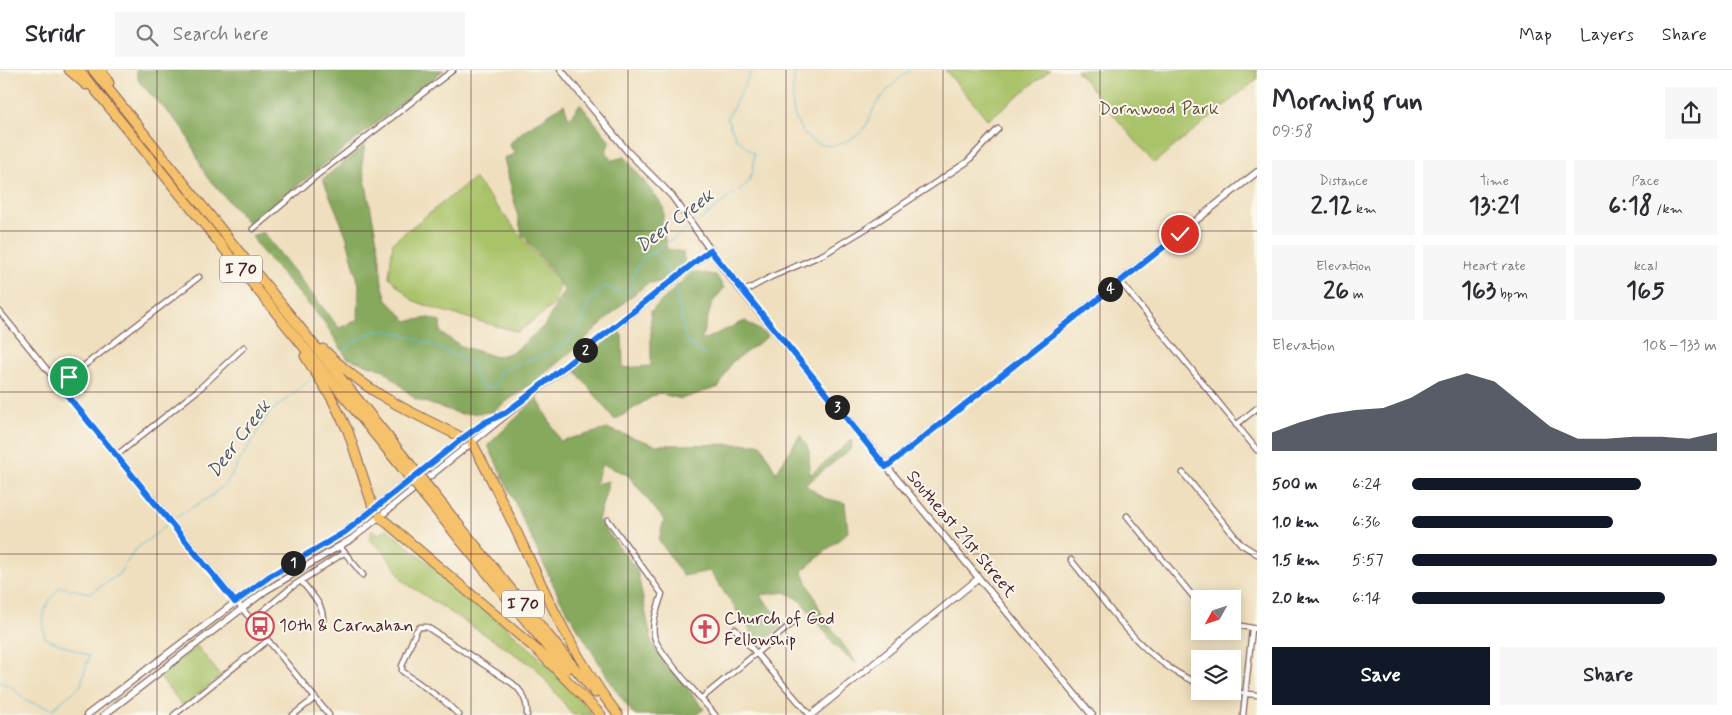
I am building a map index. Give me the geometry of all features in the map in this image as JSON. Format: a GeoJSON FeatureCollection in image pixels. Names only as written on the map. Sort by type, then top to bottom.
{"type":"FeatureCollection","features":[{"type":"Feature","properties":{"kind":"highway"},"geometry":{"type":"LineString","coordinates":[[69,70],[110,108]]}},
{"type":"Feature","properties":{"kind":"highway","name":"I 70"},"geometry":{"type":"LineString","coordinates":[[79,70],[264,297],[613,715]]}},
{"type":"Feature","properties":{"kind":"highway","name":"I 70"},"geometry":{"type":"LineString","coordinates":[[93,70],[286,311],[406,466]]}},
{"type":"Feature","properties":{"kind":"highway"},"geometry":{"type":"LineString","coordinates":[[101,70],[130,117]]}},
{"type":"Feature","properties":{"kind":"highway"},"geometry":{"type":"LineString","coordinates":[[264,297],[331,397],[350,438],[377,513],[538,651],[602,715]]}},
{"type":"Feature","properties":{"kind":"highway"},"geometry":{"type":"LineString","coordinates":[[286,311],[329,355],[367,387],[407,412],[463,438]]}},
{"type":"Feature","properties":{"kind":"highway"},"geometry":{"type":"LineString","coordinates":[[472,443],[571,645],[618,715]]}},
{"type":"Feature","properties":{"kind":"highway","name":"I 70"},"geometry":{"type":"LineString","coordinates":[[430,495],[602,715]]}},
{"type":"Feature","properties":{"kind":"street"},"geometry":{"type":"LineString","coordinates":[[253,229],[316,176],[453,70]]}},
{"type":"Feature","properties":{"kind":"street","name":"Southeast 21st Street"},"geometry":{"type":"LineString","coordinates":[[561,70],[628,152],[672,196],[710,250],[743,292],[1092,715]]}},
{"type":"Feature","properties":{"kind":"street"},"geometry":{"type":"LineString","coordinates":[[743,292],[771,277],[824,254],[859,233],[967,162],[998,129]]}},
{"type":"Feature","properties":{"kind":"street"},"geometry":{"type":"LineString","coordinates":[[886,467],[1257,172]]}},
{"type":"Feature","properties":{"kind":"street"},"geometry":{"type":"LineString","coordinates":[[87,715],[276,573],[377,513],[472,443],[505,413],[710,250]]}},
{"type":"Feature","properties":{"kind":"street"},"geometry":{"type":"LineString","coordinates":[[59,385],[199,276]]}},
{"type":"Feature","properties":{"kind":"street"},"geometry":{"type":"LineString","coordinates":[[1120,281],[1257,450]]}},
{"type":"Feature","properties":{"kind":"street"},"geometry":{"type":"LineString","coordinates":[[0,312],[240,609],[329,715]]}},
{"type":"Feature","properties":{"kind":"street"},"geometry":{"type":"LineString","coordinates":[[117,455],[198,390],[244,347]]}},
{"type":"Feature","properties":{"kind":"street"},"geometry":{"type":"LineString","coordinates":[[1236,425],[1257,408]]}},
{"type":"Feature","properties":{"kind":"street"},"geometry":{"type":"LineString","coordinates":[[104,715],[281,579],[340,546],[463,438],[484,423],[505,413]]}},
{"type":"Feature","properties":{"kind":"street"},"geometry":{"type":"LineString","coordinates":[[463,438],[472,443]]}},
{"type":"Feature","properties":{"kind":"street"},"geometry":{"type":"LineString","coordinates":[[1183,473],[1241,544],[1257,554]]}},
{"type":"Feature","properties":{"kind":"street"},"geometry":{"type":"LineString","coordinates":[[1127,516],[1191,594]]}},
{"type":"Feature","properties":{"kind":"street"},"geometry":{"type":"LineString","coordinates":[[608,520],[662,594],[654,623],[654,639],[715,715]]}},
{"type":"Feature","properties":{"kind":"street"},"geometry":{"type":"LineString","coordinates":[[340,546],[363,575]]}},
{"type":"Feature","properties":{"kind":"street"},"geometry":{"type":"LineString","coordinates":[[251,621],[301,581],[344,552]]}},
{"type":"Feature","properties":{"kind":"street"},"geometry":{"type":"LineString","coordinates":[[1071,560],[1150,654],[1171,670],[1191,680]]}},
{"type":"Feature","properties":{"kind":"street"},"geometry":{"type":"LineString","coordinates":[[735,629],[810,715],[979,578]]}},
{"type":"Feature","properties":{"kind":"street"},"geometry":{"type":"LineString","coordinates":[[301,581],[322,608],[324,619],[322,625]]}},
{"type":"Feature","properties":{"kind":"street"},"geometry":{"type":"LineString","coordinates":[[702,698],[794,622]]}},
{"type":"Feature","properties":{"kind":"street"},"geometry":{"type":"LineString","coordinates":[[1241,626],[1254,629],[1242,715]]}},
{"type":"Feature","properties":{"kind":"street"},"geometry":{"type":"LineString","coordinates":[[459,715],[444,701],[402,671],[402,666],[416,631],[420,627],[427,627],[512,683],[523,695],[527,707],[527,715]]}},
{"type":"Feature","properties":{"kind":"street"},"geometry":{"type":"LineString","coordinates":[[174,715],[267,641]]}},
{"type":"Feature","properties":{"kind":"street"},"geometry":{"type":"LineString","coordinates":[[1241,693],[1257,695]]}},
{"type":"Feature","properties":{"kind":"street"},"geometry":{"type":"LineString","coordinates":[[293,715],[315,698]]}},
{"type":"Feature","properties":{"kind":"green space"},"geometry":{"type":"Polygon","coordinates":[[[136,70],[444,70],[249,224],[206,176],[184,129],[139,82],[136,70]]]}},
{"type":"Feature","properties":{"kind":"green space"},"geometry":{"type":"Polygon","coordinates":[[[945,70],[1050,70],[988,120],[945,70]]]}},
{"type":"Feature","properties":{"kind":"green space","name":"Dornwood Park"},"geometry":{"type":"Polygon","coordinates":[[[1076,70],[1257,70],[1257,79],[1154,163],[1076,70]]]}},
{"type":"Feature","properties":{"kind":"green space"},"geometry":{"type":"Polygon","coordinates":[[[564,104],[569,119],[580,104],[610,141],[606,151],[612,160],[625,157],[664,207],[662,226],[667,249],[683,252],[685,265],[664,282],[648,283],[572,351],[538,379],[492,412],[461,414],[415,399],[384,370],[347,358],[325,323],[260,249],[252,236],[263,232],[339,328],[358,320],[359,285],[346,235],[323,179],[365,145],[362,164],[379,251],[382,283],[387,300],[407,321],[430,318],[440,322],[441,333],[461,346],[496,357],[514,352],[545,325],[564,290],[522,234],[504,158],[515,154],[509,144],[522,132],[564,104]]]}},
{"type":"Feature","properties":{"kind":"green space"},"geometry":{"type":"Polygon","coordinates":[[[474,178],[559,283],[555,304],[518,332],[439,310],[412,300],[389,277],[393,242],[474,178]]]}},
{"type":"Feature","properties":{"kind":"green space"},"geometry":{"type":"Polygon","coordinates":[[[692,272],[716,275],[724,288],[712,303],[701,341],[745,321],[768,336],[731,363],[719,387],[681,399],[658,393],[615,420],[575,370],[618,330],[622,336],[623,368],[651,366],[651,311],[692,272]]]}},
{"type":"Feature","properties":{"kind":"green space"},"geometry":{"type":"Polygon","coordinates":[[[537,398],[560,441],[608,429],[656,445],[761,444],[776,473],[800,435],[809,449],[810,475],[852,440],[851,449],[805,485],[824,498],[845,503],[848,532],[802,571],[823,616],[857,664],[837,648],[801,601],[786,592],[760,595],[785,625],[759,644],[710,571],[683,576],[659,540],[664,520],[628,475],[602,464],[595,484],[609,481],[598,520],[637,570],[652,643],[660,656],[704,709],[696,715],[634,715],[615,689],[560,599],[488,445],[537,398]]]}},
{"type":"Feature","properties":{"kind":"green space"},"geometry":{"type":"Polygon","coordinates":[[[387,529],[521,640],[593,715],[573,715],[535,667],[404,582],[385,553],[369,539],[372,531],[380,534],[387,529]]]}},
{"type":"Feature","properties":{"kind":"green space"},"geometry":{"type":"Polygon","coordinates":[[[197,646],[221,676],[183,706],[159,676],[197,646]]]}},
{"type":"Feature","properties":{"kind":"waterway","name":"Deer Creek"},"geometry":{"type":"LineString","coordinates":[[695,224],[748,183],[753,170],[754,154],[736,138],[727,119],[752,70]]}},
{"type":"Feature","properties":{"kind":"waterway","name":"Deer Creek"},"geometry":{"type":"LineString","coordinates":[[794,70],[793,108],[797,122],[811,140],[820,144],[830,145],[841,144],[863,130],[882,96],[910,70]]}},
{"type":"Feature","properties":{"kind":"waterway","name":"Deer Creek"},"geometry":{"type":"LineString","coordinates":[[343,351],[370,333],[380,331],[400,333],[425,342],[470,363],[481,387],[495,388],[500,372],[542,356],[570,339],[581,327],[591,299],[605,286],[621,292],[632,290],[633,275],[642,259],[692,227]]}},
{"type":"Feature","properties":{"kind":"waterway"},"geometry":{"type":"LineString","coordinates":[[655,252],[664,264],[670,279]]}},
{"type":"Feature","properties":{"kind":"waterway"},"geometry":{"type":"LineString","coordinates":[[674,284],[687,343],[706,356]]}},
{"type":"Feature","properties":{"kind":"waterway","name":"Deer Creek"},"geometry":{"type":"LineString","coordinates":[[172,520],[211,496],[227,482],[269,413],[309,381]]}},
{"type":"Feature","properties":{"kind":"waterway","name":"Deer Creek"},"geometry":{"type":"LineString","coordinates":[[0,682],[11,686],[26,701],[53,709],[81,685],[89,656],[45,638],[43,622],[47,605],[60,587],[90,593],[118,575],[135,550],[169,523]]}},
{"type":"Feature","properties":{"kind":"place","name":"10th & Carnahan"},"geometry":{"type":"Point","coordinates":[260,626]}},
{"type":"Feature","properties":{"kind":"place","name":"Church of God Fellowship"},"geometry":{"type":"Point","coordinates":[705,629]}},
{"type":"Feature","properties":{"kind":"route"},"geometry":{"type":"LineString","coordinates":[[69,377],[59,385],[235,602],[270,576],[329,544],[463,438],[484,423],[505,413],[524,399],[710,250],[886,467],[1180,234]]}}]}
